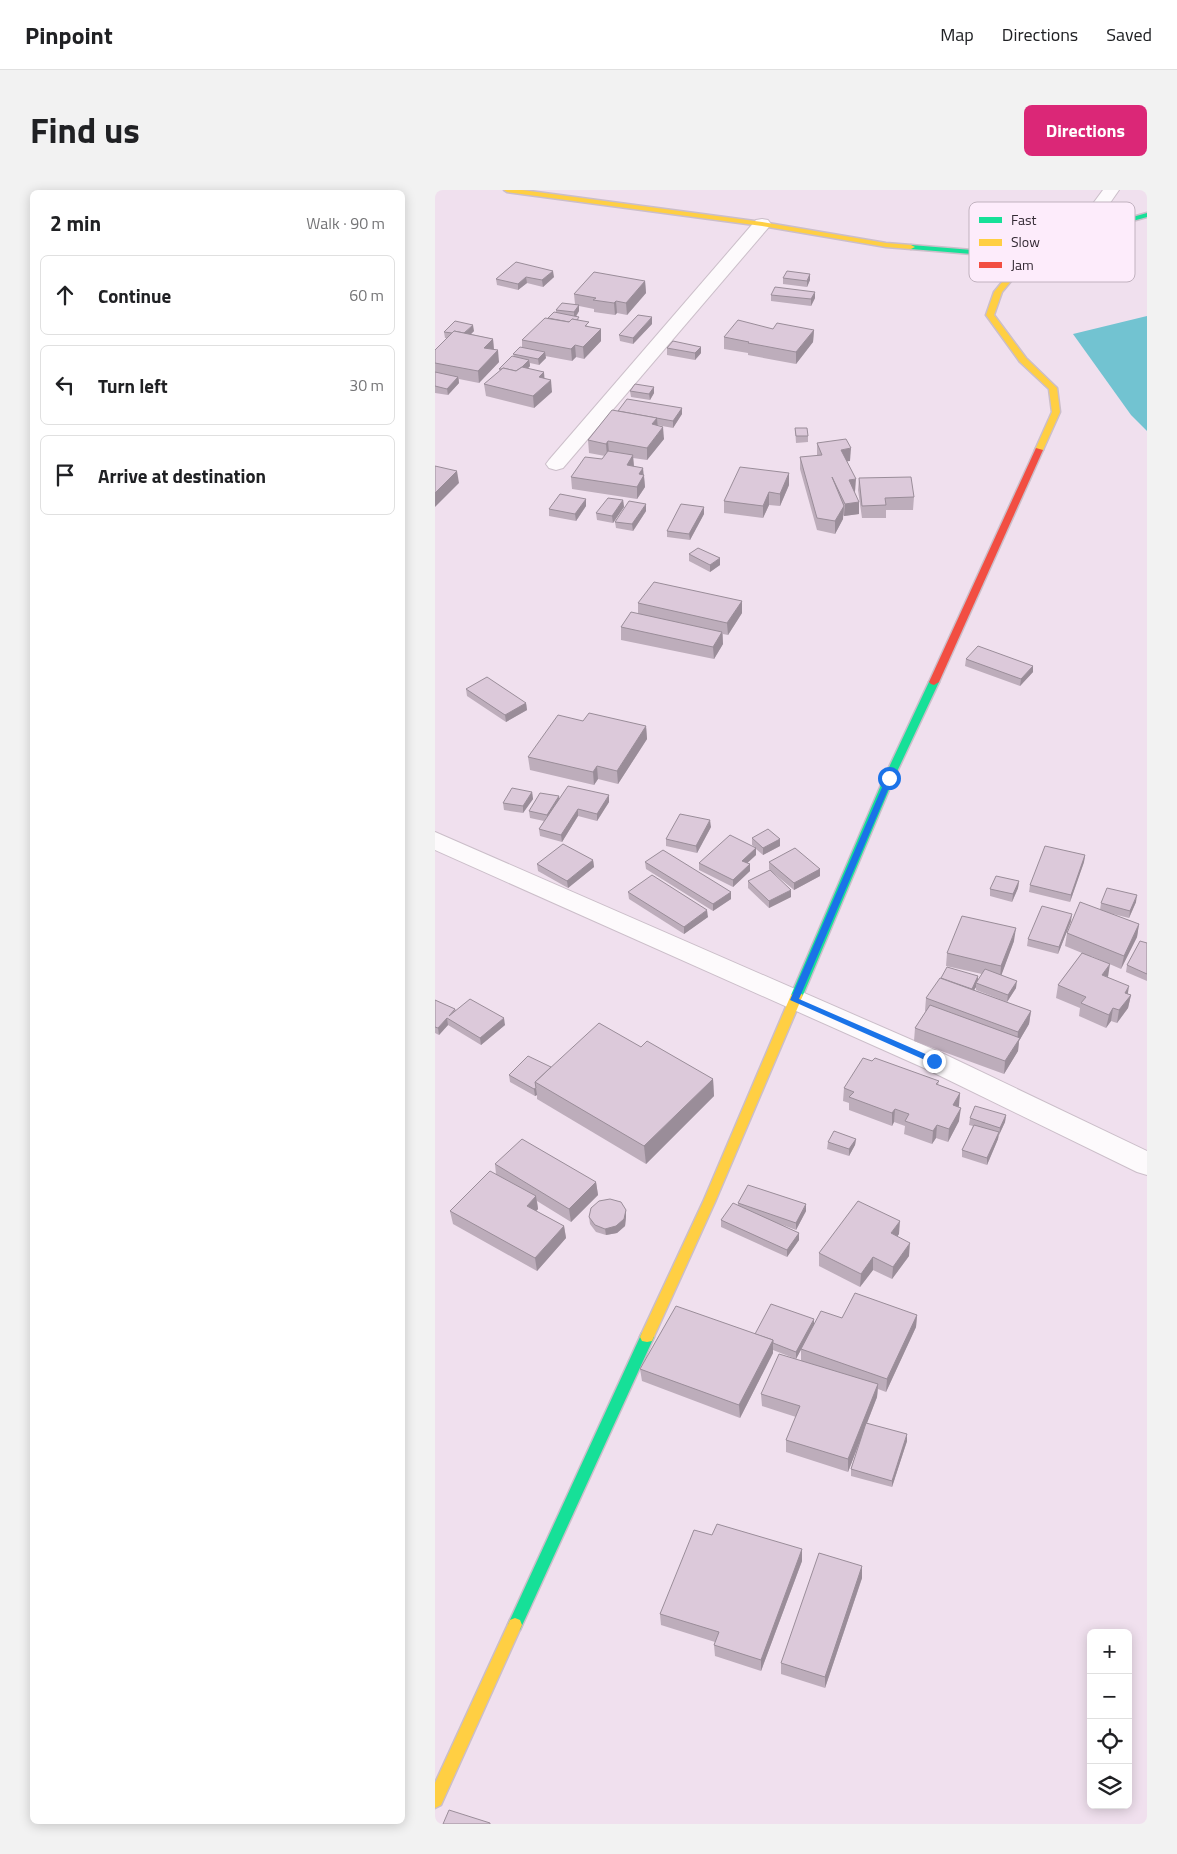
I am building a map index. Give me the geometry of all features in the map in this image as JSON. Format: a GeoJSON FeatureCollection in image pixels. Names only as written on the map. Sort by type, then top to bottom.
{"type":"FeatureCollection","features":[{"type":"Feature","properties":{"kind":"street"},"geometry":{"type":"LineString","coordinates":[[507,190],[762,224],[886,245],[969,252]]}},
{"type":"Feature","properties":{"kind":"street"},"geometry":{"type":"LineString","coordinates":[[1102,202],[1111,190]]}},
{"type":"Feature","properties":{"kind":"street"},"geometry":{"type":"LineString","coordinates":[[556,464],[762,224]]}},
{"type":"Feature","properties":{"kind":"street"},"geometry":{"type":"LineString","coordinates":[[435,1800],[709,1202],[889,778],[1003,532],[1056,412],[1053,388],[1023,360],[990,315],[998,292],[1006,282]]}},
{"type":"Feature","properties":{"kind":"street"},"geometry":{"type":"LineString","coordinates":[[435,840],[934,1061],[1147,1164]]}},
{"type":"Feature","properties":{"kind":"water"},"geometry":{"type":"Polygon","coordinates":[[[1147,316],[1147,431],[1131,415],[1073,334],[1147,316]]]}},
{"type":"Feature","properties":{"kind":"building"},"geometry":{"type":"Polygon","coordinates":[[[516,262],[553,271],[542,280],[526,277],[518,284],[496,279],[516,262]]]}},
{"type":"Feature","properties":{"kind":"building"},"geometry":{"type":"Polygon","coordinates":[[[787,271],[810,274],[807,281],[783,278],[787,271]]]}},
{"type":"Feature","properties":{"kind":"building"},"geometry":{"type":"Polygon","coordinates":[[[594,272],[645,281],[626,303],[593,300],[596,298],[574,294],[594,272]]]}},
{"type":"Feature","properties":{"kind":"building"},"geometry":{"type":"Polygon","coordinates":[[[775,287],[815,292],[811,299],[771,295],[775,287]]]}},
{"type":"Feature","properties":{"kind":"building"},"geometry":{"type":"Polygon","coordinates":[[[562,303],[579,305],[574,312],[556,310],[562,303]]]}},
{"type":"Feature","properties":{"kind":"building"},"geometry":{"type":"Polygon","coordinates":[[[554,312],[579,317],[577,320],[572,319],[569,322],[548,318],[554,312]]]}},
{"type":"Feature","properties":{"kind":"building"},"geometry":{"type":"Polygon","coordinates":[[[638,315],[652,317],[633,338],[619,335],[638,315]]]}},
{"type":"Feature","properties":{"kind":"building"},"geometry":{"type":"Polygon","coordinates":[[[545,318],[569,322],[572,319],[589,322],[585,326],[601,329],[583,347],[575,345],[571,349],[522,340],[545,318]]]}},
{"type":"Feature","properties":{"kind":"building"},"geometry":{"type":"Polygon","coordinates":[[[738,320],[773,329],[777,323],[814,330],[796,352],[724,337],[738,320]]]}},
{"type":"Feature","properties":{"kind":"building"},"geometry":{"type":"Polygon","coordinates":[[[455,321],[473,325],[464,333],[444,332],[455,321]]]}},
{"type":"Feature","properties":{"kind":"building"},"geometry":{"type":"Polygon","coordinates":[[[454,331],[493,339],[484,348],[498,350],[478,371],[435,363],[435,350],[454,331]]]}},
{"type":"Feature","properties":{"kind":"building"},"geometry":{"type":"Polygon","coordinates":[[[673,341],[701,347],[695,353],[667,348],[673,341]]]}},
{"type":"Feature","properties":{"kind":"building"},"geometry":{"type":"Polygon","coordinates":[[[520,347],[545,352],[538,359],[513,354],[520,347]]]}},
{"type":"Feature","properties":{"kind":"building"},"geometry":{"type":"Polygon","coordinates":[[[512,356],[529,360],[516,371],[499,369],[512,356]]]}},
{"type":"Feature","properties":{"kind":"building"},"geometry":{"type":"Polygon","coordinates":[[[522,367],[544,372],[539,377],[551,380],[533,396],[484,384],[503,368],[516,371],[522,367]]]}},
{"type":"Feature","properties":{"kind":"building"},"geometry":{"type":"Polygon","coordinates":[[[435,372],[458,377],[447,389],[435,386],[435,372]]]}},
{"type":"Feature","properties":{"kind":"building"},"geometry":{"type":"Polygon","coordinates":[[[635,384],[654,387],[649,394],[630,391],[635,384]]]}},
{"type":"Feature","properties":{"kind":"building"},"geometry":{"type":"Polygon","coordinates":[[[627,399],[682,408],[673,421],[618,411],[627,399]]]}},
{"type":"Feature","properties":{"kind":"building"},"geometry":{"type":"Polygon","coordinates":[[[612,410],[657,418],[652,424],[663,427],[647,448],[608,441],[606,444],[588,440],[612,410]]]}},
{"type":"Feature","properties":{"kind":"building"},"geometry":{"type":"Polygon","coordinates":[[[795,428],[807,428],[808,436],[796,436],[795,428]]]}},
{"type":"Feature","properties":{"kind":"building"},"geometry":{"type":"Polygon","coordinates":[[[846,439],[851,448],[841,450],[856,479],[849,480],[859,502],[845,504],[832,477],[844,506],[835,521],[817,518],[800,457],[822,455],[817,443],[846,439]]]}},
{"type":"Feature","properties":{"kind":"building"},"geometry":{"type":"Polygon","coordinates":[[[608,451],[633,455],[627,465],[643,468],[639,474],[644,475],[637,487],[571,477],[585,457],[602,459],[608,451]]]}},
{"type":"Feature","properties":{"kind":"building"},"geometry":{"type":"Polygon","coordinates":[[[435,466],[457,471],[435,493],[435,466]]]}},
{"type":"Feature","properties":{"kind":"building"},"geometry":{"type":"Polygon","coordinates":[[[740,467],[789,473],[780,494],[769,492],[763,506],[724,501],[740,467]]]}},
{"type":"Feature","properties":{"kind":"building"},"geometry":{"type":"Polygon","coordinates":[[[911,477],[914,497],[885,498],[886,505],[862,506],[859,478],[911,477]]]}},
{"type":"Feature","properties":{"kind":"building"},"geometry":{"type":"Polygon","coordinates":[[[560,494],[586,499],[575,514],[549,509],[560,494]]]}},
{"type":"Feature","properties":{"kind":"building"},"geometry":{"type":"Polygon","coordinates":[[[608,498],[623,500],[612,516],[596,513],[608,498]]]}},
{"type":"Feature","properties":{"kind":"building"},"geometry":{"type":"Polygon","coordinates":[[[629,501],[646,504],[632,524],[615,522],[629,501]]]}},
{"type":"Feature","properties":{"kind":"building"},"geometry":{"type":"Polygon","coordinates":[[[681,504],[704,507],[689,534],[667,531],[681,504]]]}},
{"type":"Feature","properties":{"kind":"building"},"geometry":{"type":"Polygon","coordinates":[[[698,548],[720,558],[710,565],[689,554],[698,548]]]}},
{"type":"Feature","properties":{"kind":"building"},"geometry":{"type":"Polygon","coordinates":[[[654,582],[742,601],[727,623],[638,603],[654,582]]]}},
{"type":"Feature","properties":{"kind":"building"},"geometry":{"type":"Polygon","coordinates":[[[631,612],[722,632],[713,647],[621,627],[631,612]]]}},
{"type":"Feature","properties":{"kind":"building"},"geometry":{"type":"Polygon","coordinates":[[[978,646],[1033,666],[1021,679],[966,659],[978,646]]]}},
{"type":"Feature","properties":{"kind":"building"},"geometry":{"type":"Polygon","coordinates":[[[487,677],[526,703],[505,715],[466,689],[487,677]]]}},
{"type":"Feature","properties":{"kind":"building"},"geometry":{"type":"Polygon","coordinates":[[[589,713],[646,726],[617,771],[597,766],[593,772],[528,757],[558,715],[583,721],[589,713]]]}},
{"type":"Feature","properties":{"kind":"building"},"geometry":{"type":"Polygon","coordinates":[[[568,786],[609,795],[597,814],[578,809],[561,835],[539,829],[568,786]]]}},
{"type":"Feature","properties":{"kind":"building"},"geometry":{"type":"Polygon","coordinates":[[[512,788],[532,792],[523,806],[503,803],[512,788]]]}},
{"type":"Feature","properties":{"kind":"building"},"geometry":{"type":"Polygon","coordinates":[[[540,793],[559,796],[547,815],[529,811],[540,793]]]}},
{"type":"Feature","properties":{"kind":"building"},"geometry":{"type":"Polygon","coordinates":[[[680,814],[710,820],[696,846],[666,839],[680,814]]]}},
{"type":"Feature","properties":{"kind":"building"},"geometry":{"type":"Polygon","coordinates":[[[768,829],[780,839],[763,848],[752,838],[768,829]]]}},
{"type":"Feature","properties":{"kind":"building"},"geometry":{"type":"Polygon","coordinates":[[[730,835],[756,848],[742,861],[750,864],[733,880],[699,863],[730,835]]]}},
{"type":"Feature","properties":{"kind":"building"},"geometry":{"type":"Polygon","coordinates":[[[563,844],[593,860],[567,881],[537,864],[563,844]]]}},
{"type":"Feature","properties":{"kind":"building"},"geometry":{"type":"Polygon","coordinates":[[[1045,846],[1085,855],[1071,895],[1030,885],[1045,846]]]}},
{"type":"Feature","properties":{"kind":"building"},"geometry":{"type":"Polygon","coordinates":[[[795,848],[820,869],[794,883],[769,862],[795,848]]]}},
{"type":"Feature","properties":{"kind":"building"},"geometry":{"type":"Polygon","coordinates":[[[663,850],[731,892],[713,904],[645,862],[663,850]]]}},
{"type":"Feature","properties":{"kind":"building"},"geometry":{"type":"Polygon","coordinates":[[[770,870],[791,890],[769,901],[748,881],[770,870]]]}},
{"type":"Feature","properties":{"kind":"building"},"geometry":{"type":"Polygon","coordinates":[[[652,875],[707,910],[684,927],[628,892],[652,875]]]}},
{"type":"Feature","properties":{"kind":"building"},"geometry":{"type":"Polygon","coordinates":[[[996,876],[1019,881],[1013,894],[990,889],[996,876]]]}},
{"type":"Feature","properties":{"kind":"building"},"geometry":{"type":"Polygon","coordinates":[[[1107,888],[1137,895],[1130,911],[1101,903],[1107,888]]]}},
{"type":"Feature","properties":{"kind":"building"},"geometry":{"type":"Polygon","coordinates":[[[1080,902],[1139,924],[1124,956],[1067,933],[1080,902]]]}},
{"type":"Feature","properties":{"kind":"building"},"geometry":{"type":"Polygon","coordinates":[[[1042,906],[1072,914],[1059,947],[1028,939],[1042,906]]]}},
{"type":"Feature","properties":{"kind":"building"},"geometry":{"type":"Polygon","coordinates":[[[962,916],[1016,928],[1001,966],[947,953],[962,916]]]}},
{"type":"Feature","properties":{"kind":"building"},"geometry":{"type":"Polygon","coordinates":[[[1140,941],[1147,943],[1147,974],[1127,965],[1140,941]]]}},
{"type":"Feature","properties":{"kind":"building"},"geometry":{"type":"Polygon","coordinates":[[[1082,953],[1110,964],[1102,975],[1129,986],[1125,993],[1131,995],[1119,1010],[1113,1008],[1109,1015],[1081,1003],[1086,997],[1058,985],[1082,953]]]}},
{"type":"Feature","properties":{"kind":"building"},"geometry":{"type":"Polygon","coordinates":[[[947,967],[978,976],[972,989],[941,978],[947,967]]]}},
{"type":"Feature","properties":{"kind":"building"},"geometry":{"type":"Polygon","coordinates":[[[985,969],[1017,981],[1008,995],[976,983],[985,969]]]}},
{"type":"Feature","properties":{"kind":"building"},"geometry":{"type":"Polygon","coordinates":[[[940,978],[1031,1011],[1018,1032],[926,998],[940,978]]]}},
{"type":"Feature","properties":{"kind":"building"},"geometry":{"type":"Polygon","coordinates":[[[470,999],[504,1018],[480,1038],[447,1018],[438,1028],[435,1027],[435,1000],[455,1009],[449,1016],[470,999]]]}},
{"type":"Feature","properties":{"kind":"building"},"geometry":{"type":"Polygon","coordinates":[[[930,1005],[1020,1038],[1005,1061],[915,1028],[930,1005]]]}},
{"type":"Feature","properties":{"kind":"building"},"geometry":{"type":"Polygon","coordinates":[[[599,1023],[641,1047],[647,1041],[713,1079],[644,1146],[535,1082],[599,1023]]]}},
{"type":"Feature","properties":{"kind":"building"},"geometry":{"type":"Polygon","coordinates":[[[528,1056],[551,1067],[535,1082],[536,1088],[534,1089],[509,1075],[528,1056]]]}},
{"type":"Feature","properties":{"kind":"building"},"geometry":{"type":"Polygon","coordinates":[[[863,1058],[872,1061],[875,1058],[939,1081],[936,1084],[960,1093],[953,1105],[961,1108],[949,1129],[937,1125],[933,1131],[905,1121],[909,1114],[895,1109],[892,1113],[849,1097],[854,1092],[844,1088],[863,1058]]]}},
{"type":"Feature","properties":{"kind":"building"},"geometry":{"type":"Polygon","coordinates":[[[975,1106],[1006,1115],[1000,1128],[970,1118],[975,1106]]]}},
{"type":"Feature","properties":{"kind":"building"},"geometry":{"type":"Polygon","coordinates":[[[974,1125],[999,1132],[987,1158],[962,1150],[974,1125]]]}},
{"type":"Feature","properties":{"kind":"building"},"geometry":{"type":"Polygon","coordinates":[[[834,1131],[856,1139],[849,1149],[828,1142],[834,1131]]]}},
{"type":"Feature","properties":{"kind":"building"},"geometry":{"type":"Polygon","coordinates":[[[522,1139],[596,1182],[569,1209],[495,1164],[522,1139]]]}},
{"type":"Feature","properties":{"kind":"building"},"geometry":{"type":"Polygon","coordinates":[[[490,1171],[536,1196],[527,1206],[564,1226],[535,1258],[450,1211],[490,1171]]]}},
{"type":"Feature","properties":{"kind":"building"},"geometry":{"type":"Polygon","coordinates":[[[748,1185],[806,1204],[796,1223],[738,1203],[748,1185]]]}},
{"type":"Feature","properties":{"kind":"building"},"geometry":{"type":"Polygon","coordinates":[[[610,1199],[621,1202],[626,1210],[624,1219],[616,1226],[605,1229],[595,1225],[589,1217],[591,1208],[599,1201],[610,1199]]]}},
{"type":"Feature","properties":{"kind":"building"},"geometry":{"type":"Polygon","coordinates":[[[858,1201],[900,1221],[891,1233],[910,1243],[893,1267],[873,1257],[861,1274],[819,1253],[858,1201]]]}},
{"type":"Feature","properties":{"kind":"building"},"geometry":{"type":"Polygon","coordinates":[[[733,1203],[799,1233],[787,1250],[721,1220],[733,1203]]]}},
{"type":"Feature","properties":{"kind":"building"},"geometry":{"type":"Polygon","coordinates":[[[855,1293],[917,1315],[887,1379],[801,1349],[821,1311],[842,1318],[855,1293]]]}},
{"type":"Feature","properties":{"kind":"building"},"geometry":{"type":"Polygon","coordinates":[[[771,1304],[814,1319],[796,1352],[773,1343],[773,1340],[755,1334],[771,1304]]]}},
{"type":"Feature","properties":{"kind":"building"},"geometry":{"type":"Polygon","coordinates":[[[676,1306],[773,1340],[739,1405],[640,1369],[676,1306]]]}},
{"type":"Feature","properties":{"kind":"building"},"geometry":{"type":"Polygon","coordinates":[[[779,1354],[878,1384],[848,1459],[786,1440],[800,1406],[761,1394],[779,1354]]]}},
{"type":"Feature","properties":{"kind":"building"},"geometry":{"type":"Polygon","coordinates":[[[866,1423],[907,1434],[892,1481],[851,1469],[866,1423]]]}},
{"type":"Feature","properties":{"kind":"building"},"geometry":{"type":"Polygon","coordinates":[[[717,1524],[802,1549],[761,1660],[714,1645],[719,1632],[660,1614],[694,1530],[712,1535],[717,1524]]]}},
{"type":"Feature","properties":{"kind":"building"},"geometry":{"type":"Polygon","coordinates":[[[819,1553],[862,1566],[825,1677],[781,1663],[819,1553]]]}},
{"type":"Feature","properties":{"kind":"building"},"geometry":{"type":"Polygon","coordinates":[[[449,1810],[490,1823],[490,1824],[443,1824],[449,1810]]]}},
{"type":"Feature","properties":{"kind":"traffic: fast"},"geometry":{"type":"LineString","coordinates":[[1135,218],[1147,215]]}},
{"type":"Feature","properties":{"kind":"traffic: fast"},"geometry":{"type":"LineString","coordinates":[[911,247],[969,252]]}},
{"type":"Feature","properties":{"kind":"traffic: fast"},"geometry":{"type":"LineString","coordinates":[[797,995],[889,778],[934,682]]}},
{"type":"Feature","properties":{"kind":"traffic: fast"},"geometry":{"type":"LineString","coordinates":[[515,1625],[647,1337]]}},
{"type":"Feature","properties":{"kind":"traffic: slow"},"geometry":{"type":"LineString","coordinates":[[507,190],[762,224],[886,245],[911,247]]}},
{"type":"Feature","properties":{"kind":"traffic: slow"},"geometry":{"type":"LineString","coordinates":[[1006,282],[998,292],[990,315],[1023,360],[1053,388],[1056,412],[1039,450]]}},
{"type":"Feature","properties":{"kind":"traffic: slow"},"geometry":{"type":"LineString","coordinates":[[647,1337],[709,1202],[797,995]]}},
{"type":"Feature","properties":{"kind":"traffic: slow"},"geometry":{"type":"LineString","coordinates":[[435,1800],[515,1625]]}},
{"type":"Feature","properties":{"kind":"traffic: jam"},"geometry":{"type":"LineString","coordinates":[[934,682],[1039,450]]}},
{"type":"Feature","properties":{"kind":"route"},"geometry":{"type":"LineString","coordinates":[[889,778],[794,1000],[934,1061]]}}]}
